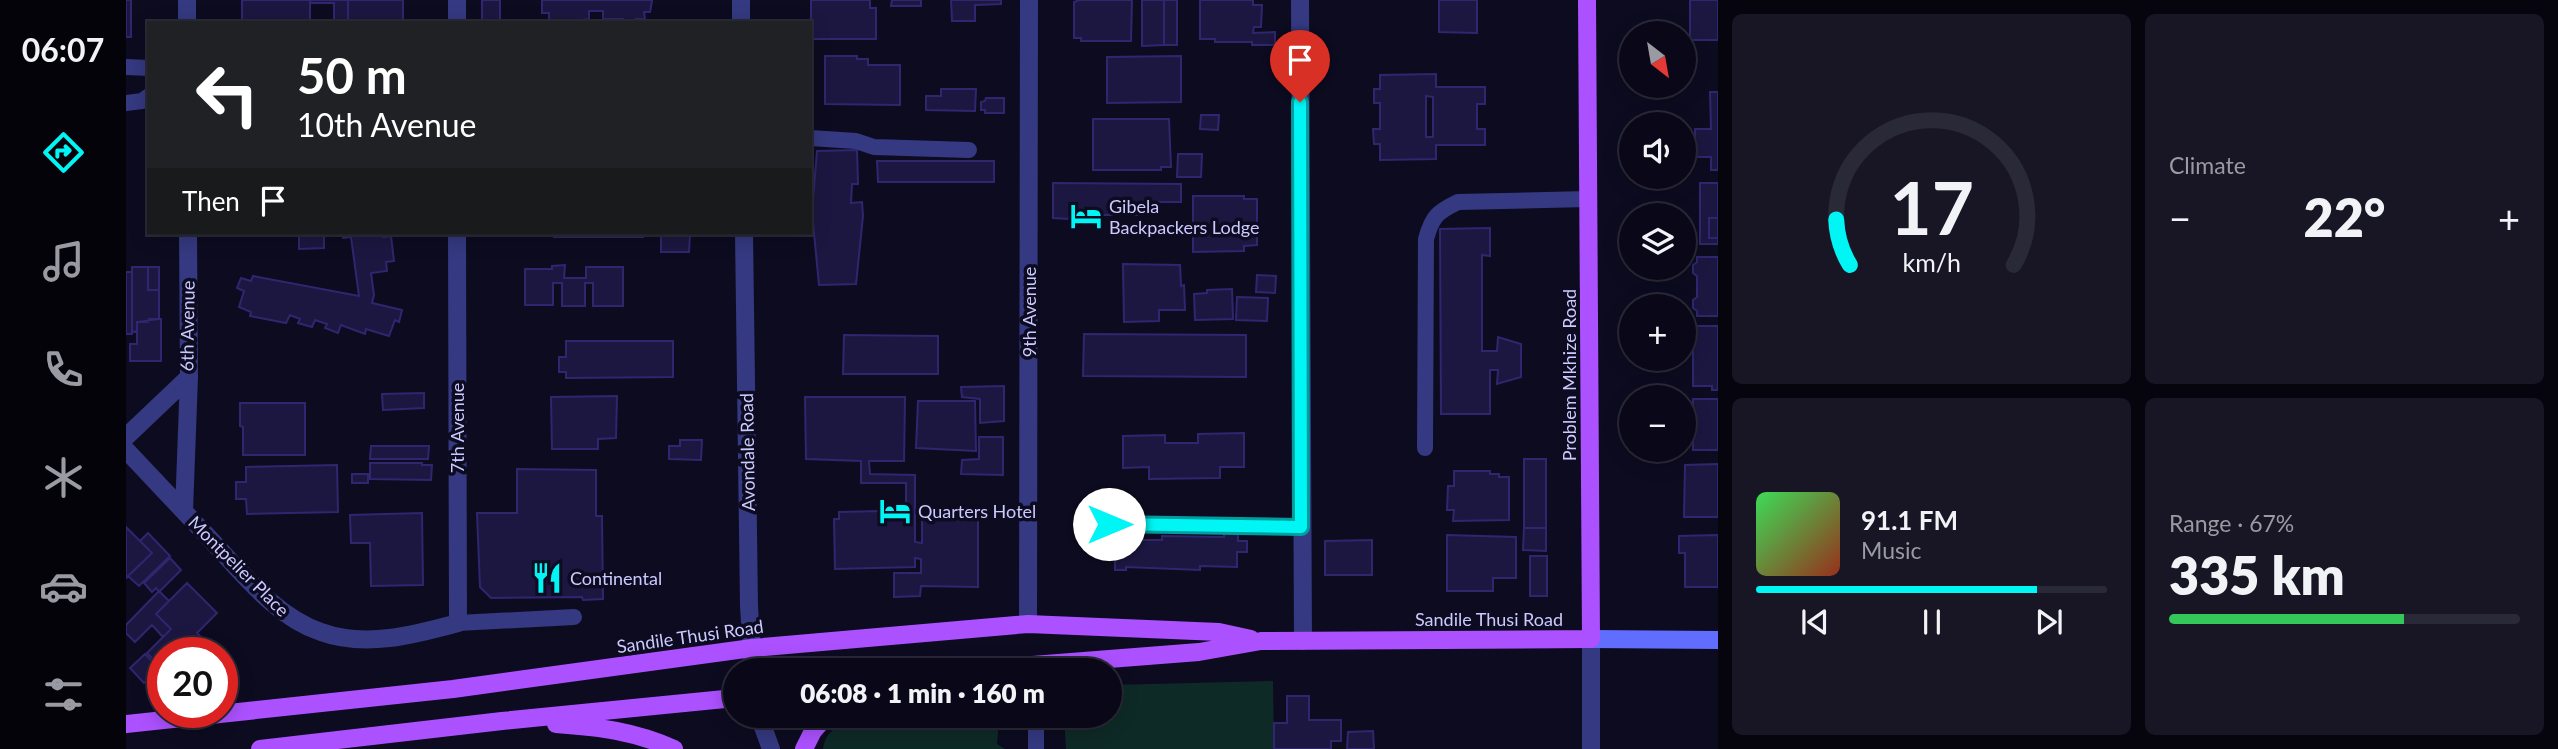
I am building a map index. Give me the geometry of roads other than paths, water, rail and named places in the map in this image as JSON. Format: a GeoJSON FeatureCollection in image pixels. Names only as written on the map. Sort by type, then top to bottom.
{"type":"FeatureCollection","features":[{"type":"Feature","properties":{"kind":"main road","name":"Problem Mkhize Road"},"geometry":{"type":"LineString","coordinates":[[1587,0],[1591,639]]}},
{"type":"Feature","properties":{"kind":"main road","name":"Sandile Thusi Road"},"geometry":{"type":"LineString","coordinates":[[126,724],[453,689],[752,648],[1028,624],[1219,632],[1261,641]]}},
{"type":"Feature","properties":{"kind":"main road","name":"Sandile Thusi Road"},"geometry":{"type":"LineString","coordinates":[[1122,658],[1199,652],[1261,641],[1591,639]]}},
{"type":"Feature","properties":{"kind":"main road"},"geometry":{"type":"LineString","coordinates":[[260,749],[723,699]]}},
{"type":"Feature","properties":{"kind":"main road"},"geometry":{"type":"LineString","coordinates":[[502,721],[608,728],[653,740],[674,749]]}},
{"type":"Feature","properties":{"kind":"main road"},"geometry":{"type":"LineString","coordinates":[[804,749],[816,728]]}},
{"type":"Feature","properties":{"kind":"street"},"geometry":{"type":"LineString","coordinates":[[187,0],[187,21]]}},
{"type":"Feature","properties":{"kind":"street"},"geometry":{"type":"LineString","coordinates":[[457,0],[457,21]]}},
{"type":"Feature","properties":{"kind":"street"},"geometry":{"type":"LineString","coordinates":[[741,0],[741,21]]}},
{"type":"Feature","properties":{"kind":"street","name":"9th Avenue"},"geometry":{"type":"LineString","coordinates":[[1028,624],[1029,0]]}},
{"type":"Feature","properties":{"kind":"street"},"geometry":{"type":"LineString","coordinates":[[1300,0],[1303,641]]}},
{"type":"Feature","properties":{"kind":"street","name":"6th Avenue"},"geometry":{"type":"LineString","coordinates":[[126,436],[188,377],[188,235]]}},
{"type":"Feature","properties":{"kind":"street","name":"7th Avenue"},"geometry":{"type":"LineString","coordinates":[[457,235],[458,623]]}},
{"type":"Feature","properties":{"kind":"street","name":"Avondale Road"},"geometry":{"type":"LineString","coordinates":[[744,235],[749,606],[752,658]]}},
{"type":"Feature","properties":{"kind":"street"},"geometry":{"type":"LineString","coordinates":[[184,511],[188,377]]}},
{"type":"Feature","properties":{"kind":"street","name":"Montpelier Place"},"geometry":{"type":"LineString","coordinates":[[126,450],[262,592],[292,619],[321,633],[353,639],[382,639],[420,634],[458,623]]}},
{"type":"Feature","properties":{"kind":"street","name":"Sandile Thusi Road"},"geometry":{"type":"LineString","coordinates":[[1591,639],[1718,640]]}},
{"type":"Feature","properties":{"kind":"street","name":"Problem Mkhize Road"},"geometry":{"type":"LineString","coordinates":[[1591,639],[1591,749]]}},
{"type":"Feature","properties":{"kind":"street"},"geometry":{"type":"LineString","coordinates":[[763,728],[771,749]]}},
{"type":"Feature","properties":{"kind":"lane"},"geometry":{"type":"LineString","coordinates":[[126,67],[147,68]]}},
{"type":"Feature","properties":{"kind":"lane"},"geometry":{"type":"LineString","coordinates":[[126,103],[147,97]]}},
{"type":"Feature","properties":{"kind":"lane"},"geometry":{"type":"LineString","coordinates":[[812,138],[856,141],[874,148],[969,150]]}},
{"type":"Feature","properties":{"kind":"lane"},"geometry":{"type":"LineString","coordinates":[[1425,448],[1426,239],[1432,220],[1444,209],[1458,202],[1588,199]]}},
{"type":"Feature","properties":{"kind":"lane"},"geometry":{"type":"LineString","coordinates":[[1109,524],[1301,527]]}},
{"type":"Feature","properties":{"kind":"lane"},"geometry":{"type":"LineString","coordinates":[[458,623],[574,617]]}},
{"type":"Feature","properties":{"kind":"lane"},"geometry":{"type":"LineString","coordinates":[[1036,730],[1036,749]]}},
{"type":"Feature","properties":{"kind":"place","name":"Gibela Backpackers Lodge"},"geometry":{"type":"Point","coordinates":[1086,216]}},
{"type":"Feature","properties":{"kind":"place","name":"Quarters Hotel"},"geometry":{"type":"Point","coordinates":[895,511]}},
{"type":"Feature","properties":{"kind":"place","name":"Continental"},"geometry":{"type":"Point","coordinates":[547,578]}}]}
